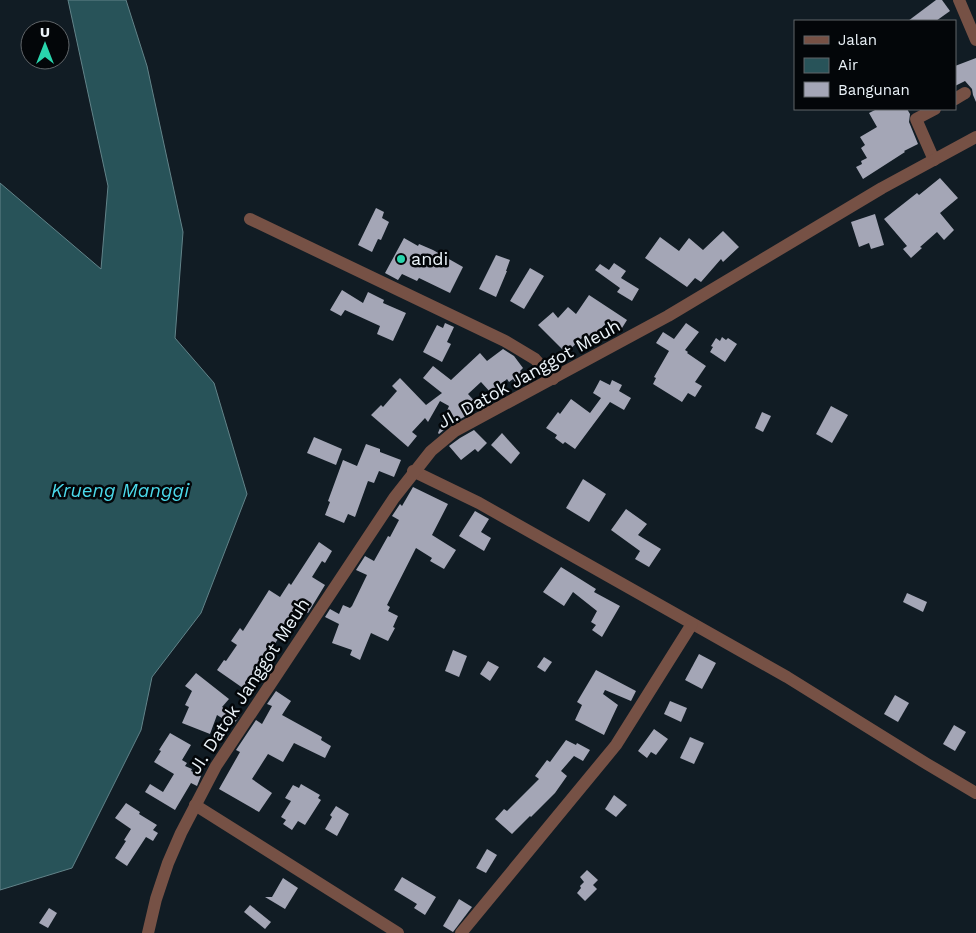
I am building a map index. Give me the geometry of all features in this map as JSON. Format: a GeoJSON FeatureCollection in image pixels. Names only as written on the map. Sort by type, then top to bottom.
{"type":"FeatureCollection","features":[{"type":"Feature","properties":{"kind":"street"},"geometry":{"type":"LineString","coordinates":[[959,0],[976,40]]}},
{"type":"Feature","properties":{"kind":"street"},"geometry":{"type":"LineString","coordinates":[[933,110],[916,119],[934,160]]}},
{"type":"Feature","properties":{"kind":"street","name":"JI. Datok Janggot Meuh"},"geometry":{"type":"LineString","coordinates":[[148,933],[156,898],[168,864],[195,805],[216,766],[250,712],[413,471],[431,450],[455,431],[668,316],[882,188],[976,137]]}},
{"type":"Feature","properties":{"kind":"street"},"geometry":{"type":"LineString","coordinates":[[250,219],[505,341],[535,360],[553,379]]}},
{"type":"Feature","properties":{"kind":"street"},"geometry":{"type":"LineString","coordinates":[[413,471],[479,503],[787,677],[976,793]]}},
{"type":"Feature","properties":{"kind":"street"},"geometry":{"type":"LineString","coordinates":[[461,933],[616,745],[692,624]]}},
{"type":"Feature","properties":{"kind":"street"},"geometry":{"type":"LineString","coordinates":[[195,805],[398,933]]}},
{"type":"Feature","properties":{"kind":"water","name":"Krueng Manggi"},"geometry":{"type":"Polygon","coordinates":[[[68,0],[126,0],[147,66],[183,232],[175,338],[214,383],[247,494],[201,613],[152,677],[141,730],[72,868],[0,890],[0,183],[101,269],[108,186],[68,0]]]}},
{"type":"Feature","properties":{"kind":"building"},"geometry":{"type":"Polygon","coordinates":[[[936,0],[942,0],[950,11],[937,20],[909,20],[936,0]]]}},
{"type":"Feature","properties":{"kind":"building"},"geometry":{"type":"Polygon","coordinates":[[[976,58],[976,102],[972,89],[965,81],[956,86],[956,66],[976,58]]]}},
{"type":"Feature","properties":{"kind":"building"},"geometry":{"type":"Polygon","coordinates":[[[875,110],[908,110],[910,114],[909,122],[918,144],[904,151],[863,179],[856,167],[867,158],[861,148],[865,145],[860,137],[877,127],[869,113],[875,110]]]}},
{"type":"Feature","properties":{"kind":"building"},"geometry":{"type":"Polygon","coordinates":[[[940,178],[958,198],[940,213],[954,230],[944,240],[937,232],[911,258],[903,249],[907,246],[884,219],[940,178]]]}},
{"type":"Feature","properties":{"kind":"building"},"geometry":{"type":"Polygon","coordinates":[[[376,208],[384,212],[382,218],[389,222],[381,240],[378,239],[372,252],[358,245],[376,208]]]}},
{"type":"Feature","properties":{"kind":"building"},"geometry":{"type":"Polygon","coordinates":[[[875,214],[884,245],[871,249],[869,243],[859,247],[851,222],[875,214]]]}},
{"type":"Feature","properties":{"kind":"building"},"geometry":{"type":"Polygon","coordinates":[[[723,231],[739,247],[723,262],[721,259],[701,282],[695,278],[687,287],[645,258],[660,237],[679,251],[689,238],[703,250],[723,231]]]}},
{"type":"Feature","properties":{"kind":"building"},"geometry":{"type":"Polygon","coordinates":[[[404,238],[418,246],[419,244],[433,250],[463,267],[450,293],[419,278],[417,281],[402,274],[398,280],[385,273],[404,238]]]}},
{"type":"Feature","properties":{"kind":"building"},"geometry":{"type":"Polygon","coordinates":[[[496,255],[510,260],[496,297],[479,289],[496,255]]]}},
{"type":"Feature","properties":{"kind":"building"},"geometry":{"type":"Polygon","coordinates":[[[614,263],[626,271],[621,278],[639,289],[632,301],[617,292],[620,288],[595,270],[600,264],[609,270],[614,263]]]}},
{"type":"Feature","properties":{"kind":"building"},"geometry":{"type":"Polygon","coordinates":[[[530,268],[544,276],[524,309],[510,301],[530,268]]]}},
{"type":"Feature","properties":{"kind":"building"},"geometry":{"type":"Polygon","coordinates":[[[342,290],[363,303],[368,292],[384,300],[383,303],[406,313],[393,341],[377,334],[380,326],[345,310],[341,316],[330,310],[342,290]]]}},
{"type":"Feature","properties":{"kind":"building"},"geometry":{"type":"Polygon","coordinates":[[[589,295],[627,320],[622,328],[613,322],[611,325],[607,323],[587,341],[583,337],[566,353],[538,325],[553,312],[558,318],[568,307],[576,314],[589,295]]]}},
{"type":"Feature","properties":{"kind":"building"},"geometry":{"type":"Polygon","coordinates":[[[445,323],[454,327],[447,342],[451,344],[442,362],[423,352],[437,325],[443,328],[445,323]]]}},
{"type":"Feature","properties":{"kind":"building"},"geometry":{"type":"Polygon","coordinates":[[[686,323],[699,332],[685,350],[706,366],[695,382],[702,386],[695,397],[688,393],[682,402],[653,384],[656,378],[654,377],[669,351],[656,343],[663,332],[674,339],[686,323]]]}},
{"type":"Feature","properties":{"kind":"building"},"geometry":{"type":"Polygon","coordinates":[[[722,337],[726,340],[728,338],[737,344],[725,362],[710,352],[716,338],[720,341],[722,337]]]}},
{"type":"Feature","properties":{"kind":"building"},"geometry":{"type":"Polygon","coordinates":[[[503,349],[514,356],[523,368],[520,371],[523,375],[515,382],[513,379],[509,382],[507,379],[491,393],[481,382],[468,394],[478,405],[466,416],[451,424],[439,434],[449,406],[440,401],[428,422],[425,418],[412,432],[417,436],[408,447],[371,415],[381,405],[383,407],[397,391],[392,386],[400,378],[426,405],[442,393],[423,378],[433,366],[451,380],[480,353],[487,361],[503,349]]]}},
{"type":"Feature","properties":{"kind":"building"},"geometry":{"type":"Polygon","coordinates":[[[600,380],[610,385],[612,380],[622,385],[619,391],[631,398],[624,410],[610,402],[575,449],[565,442],[563,444],[555,438],[557,435],[546,428],[571,399],[590,413],[601,398],[593,393],[600,380]]]}},
{"type":"Feature","properties":{"kind":"building"},"geometry":{"type":"Polygon","coordinates":[[[831,406],[848,415],[832,443],[816,434],[831,406]]]}},
{"type":"Feature","properties":{"kind":"building"},"geometry":{"type":"Polygon","coordinates":[[[762,412],[771,416],[763,432],[755,428],[762,412]]]}},
{"type":"Feature","properties":{"kind":"building"},"geometry":{"type":"Polygon","coordinates":[[[474,430],[487,443],[478,452],[475,449],[461,460],[449,446],[474,430]]]}},
{"type":"Feature","properties":{"kind":"building"},"geometry":{"type":"Polygon","coordinates":[[[502,433],[520,453],[511,464],[491,445],[502,433]]]}},
{"type":"Feature","properties":{"kind":"building"},"geometry":{"type":"Polygon","coordinates":[[[314,437],[342,449],[336,465],[307,453],[314,437]]]}},
{"type":"Feature","properties":{"kind":"building"},"geometry":{"type":"Polygon","coordinates":[[[366,444],[401,460],[394,477],[379,471],[374,483],[368,481],[355,517],[348,514],[344,523],[325,515],[330,502],[328,501],[343,460],[357,466],[366,444]]]}},
{"type":"Feature","properties":{"kind":"building"},"geometry":{"type":"Polygon","coordinates":[[[583,479],[606,494],[589,522],[566,508],[583,479]]]}},
{"type":"Feature","properties":{"kind":"building"},"geometry":{"type":"Polygon","coordinates":[[[413,487],[448,504],[432,535],[456,550],[444,569],[430,561],[432,558],[416,548],[387,605],[390,607],[388,611],[398,616],[393,627],[395,628],[388,641],[371,633],[360,660],[350,655],[352,650],[332,643],[339,624],[325,617],[330,609],[339,614],[343,605],[350,608],[352,606],[367,575],[356,570],[365,556],[374,561],[399,520],[392,516],[400,504],[402,506],[413,487]]]}},
{"type":"Feature","properties":{"kind":"building"},"geometry":{"type":"Polygon","coordinates":[[[626,509],[647,524],[638,535],[661,549],[649,567],[635,559],[640,551],[611,530],[626,509]]]}},
{"type":"Feature","properties":{"kind":"building"},"geometry":{"type":"Polygon","coordinates":[[[475,511],[489,519],[481,532],[491,538],[484,551],[459,536],[475,511]]]}},
{"type":"Feature","properties":{"kind":"building"},"geometry":{"type":"Polygon","coordinates":[[[319,542],[332,551],[325,563],[322,561],[312,577],[325,585],[308,613],[298,607],[271,650],[274,652],[252,684],[255,686],[250,693],[217,670],[237,645],[231,641],[240,628],[243,631],[269,590],[280,597],[289,583],[291,585],[319,542]]]}},
{"type":"Feature","properties":{"kind":"building"},"geometry":{"type":"Polygon","coordinates":[[[561,567],[596,589],[594,592],[620,606],[602,637],[592,630],[596,625],[591,622],[597,611],[573,592],[564,606],[543,592],[561,567]]]}},
{"type":"Feature","properties":{"kind":"building"},"geometry":{"type":"Polygon","coordinates":[[[907,593],[927,602],[923,612],[903,602],[907,593]]]}},
{"type":"Feature","properties":{"kind":"building"},"geometry":{"type":"Polygon","coordinates":[[[453,650],[467,656],[459,677],[445,671],[453,650]]]}},
{"type":"Feature","properties":{"kind":"building"},"geometry":{"type":"Polygon","coordinates":[[[699,654],[716,663],[702,689],[685,680],[699,654]]]}},
{"type":"Feature","properties":{"kind":"building"},"geometry":{"type":"Polygon","coordinates":[[[544,657],[552,662],[545,672],[537,667],[544,657]]]}},
{"type":"Feature","properties":{"kind":"building"},"geometry":{"type":"Polygon","coordinates":[[[488,661],[499,667],[490,681],[480,674],[488,661]]]}},
{"type":"Feature","properties":{"kind":"building"},"geometry":{"type":"Polygon","coordinates":[[[596,670],[636,691],[631,701],[605,690],[603,694],[618,705],[604,735],[575,720],[582,705],[577,702],[596,670]]]}},
{"type":"Feature","properties":{"kind":"building"},"geometry":{"type":"Polygon","coordinates":[[[196,673],[229,699],[222,707],[239,717],[233,725],[217,715],[210,734],[182,723],[189,707],[185,705],[192,691],[185,686],[196,673]]]}},
{"type":"Feature","properties":{"kind":"building"},"geometry":{"type":"Polygon","coordinates":[[[276,691],[291,701],[282,715],[322,737],[321,740],[331,746],[325,758],[294,743],[283,762],[268,754],[252,779],[272,793],[259,812],[219,789],[240,752],[236,750],[256,720],[262,724],[272,706],[267,704],[276,691]]]}},
{"type":"Feature","properties":{"kind":"building"},"geometry":{"type":"Polygon","coordinates":[[[895,695],[909,703],[898,722],[884,714],[895,695]]]}},
{"type":"Feature","properties":{"kind":"building"},"geometry":{"type":"Polygon","coordinates":[[[670,701],[687,708],[681,722],[664,714],[670,701]]]}},
{"type":"Feature","properties":{"kind":"building"},"geometry":{"type":"Polygon","coordinates":[[[954,725],[966,732],[955,751],[943,744],[954,725]]]}},
{"type":"Feature","properties":{"kind":"building"},"geometry":{"type":"Polygon","coordinates":[[[654,729],[668,739],[656,755],[651,752],[647,758],[638,751],[654,729]]]}},
{"type":"Feature","properties":{"kind":"building"},"geometry":{"type":"Polygon","coordinates":[[[170,733],[191,745],[182,760],[187,763],[185,766],[201,776],[197,786],[191,783],[175,810],[145,792],[150,784],[163,792],[174,774],[154,762],[170,733]]]}},
{"type":"Feature","properties":{"kind":"building"},"geometry":{"type":"Polygon","coordinates":[[[690,737],[704,743],[694,764],[680,758],[690,737]]]}},
{"type":"Feature","properties":{"kind":"building"},"geometry":{"type":"Polygon","coordinates":[[[566,740],[590,750],[583,761],[574,756],[561,771],[567,776],[555,793],[512,834],[495,819],[504,809],[507,811],[539,779],[535,776],[547,760],[550,762],[566,740]]]}},
{"type":"Feature","properties":{"kind":"building"},"geometry":{"type":"Polygon","coordinates":[[[301,784],[320,795],[318,798],[321,800],[305,825],[298,821],[292,830],[283,824],[286,820],[281,817],[291,801],[285,798],[293,785],[299,788],[301,784]]]}},
{"type":"Feature","properties":{"kind":"building"},"geometry":{"type":"Polygon","coordinates":[[[614,795],[627,805],[616,817],[605,809],[614,795]]]}},
{"type":"Feature","properties":{"kind":"building"},"geometry":{"type":"Polygon","coordinates":[[[126,803],[157,825],[153,830],[158,833],[153,841],[146,837],[127,866],[115,858],[131,829],[115,818],[126,803]]]}},
{"type":"Feature","properties":{"kind":"building"},"geometry":{"type":"Polygon","coordinates":[[[336,806],[349,814],[337,836],[325,829],[332,817],[330,815],[336,806]]]}},
{"type":"Feature","properties":{"kind":"building"},"geometry":{"type":"Polygon","coordinates":[[[487,849],[497,855],[486,873],[476,868],[487,849]]]}},
{"type":"Feature","properties":{"kind":"building"},"geometry":{"type":"Polygon","coordinates":[[[587,870],[598,880],[593,885],[597,889],[585,901],[577,893],[584,882],[580,877],[587,870]]]}},
{"type":"Feature","properties":{"kind":"building"},"geometry":{"type":"Polygon","coordinates":[[[402,877],[436,897],[425,915],[414,908],[417,904],[394,890],[402,877]]]}},
{"type":"Feature","properties":{"kind":"building"},"geometry":{"type":"Polygon","coordinates":[[[283,878],[298,888],[285,909],[265,897],[272,897],[283,878]]]}},
{"type":"Feature","properties":{"kind":"building"},"geometry":{"type":"Polygon","coordinates":[[[459,899],[472,907],[453,932],[443,926],[459,899]]]}},
{"type":"Feature","properties":{"kind":"building"},"geometry":{"type":"Polygon","coordinates":[[[250,905],[271,922],[265,929],[244,912],[250,905]]]}},
{"type":"Feature","properties":{"kind":"building"},"geometry":{"type":"Polygon","coordinates":[[[49,908],[57,913],[48,928],[39,923],[49,908]]]}},
{"type":"Feature","properties":{"kind":"place","name":"andi"},"geometry":{"type":"Point","coordinates":[401,259]}}]}
